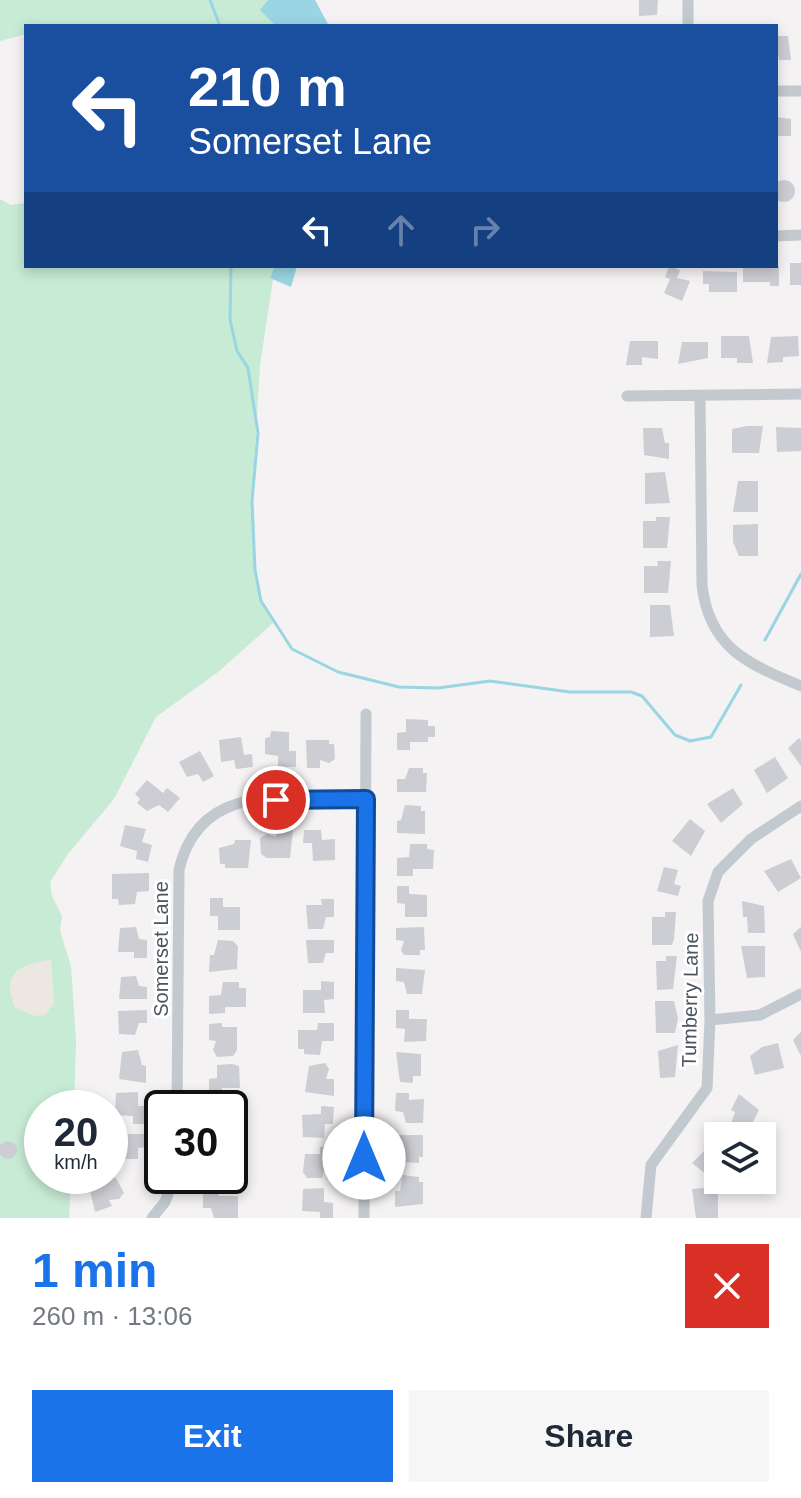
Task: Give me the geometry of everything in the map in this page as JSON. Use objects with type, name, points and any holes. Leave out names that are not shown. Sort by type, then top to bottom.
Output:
[{"type":"street","points":[[688,0],[688,24]]},
{"type":"street","points":[[778,91],[801,91]]},
{"type":"street","points":[[778,236],[801,235]]},
{"type":"street","points":[[627,396],[801,394]]},
{"type":"street","points":[[700,396],[702,585],[707,615],[717,636],[747,661],[801,686]]},
{"type":"street","points":[[364,1218],[366,714]]},
{"type":"street","name":"Somerset Lane","points":[[177,1090],[179,870],[191,835],[209,816],[239,801],[366,799]]},
{"type":"street","name":"Tumberry Lane","points":[[646,1218],[651,1165],[707,1088],[710,1020],[708,901],[718,872],[751,839],[801,806]]},
{"type":"street","points":[[710,1020],[760,1015],[801,994]]},
{"type":"street","points":[[152,1218],[168,1194]]},
{"type":"green space","points":[[0,0],[268,0],[261,10],[274,24],[24,24],[24,35],[0,41]]},
{"type":"green space","points":[[0,199],[11,205],[24,203],[24,268],[275,268],[260,365],[252,501],[255,570],[261,601],[273,623],[218,672],[156,717],[114,799],[68,854],[50,882],[52,896],[62,916],[60,931],[71,966],[76,1041],[75,1090],[24,1090],[24,1194],[70,1194],[69,1218],[0,1218]]},
{"type":"sand","points":[[51,960],[54,1003],[45,1015],[35,1016],[15,1008],[10,985],[16,972],[22,967]]},
{"type":"water","points":[[268,0],[315,0],[328,24],[274,24],[260,10]]},
{"type":"water","points":[[274,268],[296,268],[291,287],[270,278]]},
{"type":"building","points":[[639,0],[658,0],[657,15],[639,16]]},
{"type":"building","points":[[778,36],[788,36],[791,60],[779,60]]},
{"type":"building","points":[[778,117],[791,119],[791,136],[778,136]]},
{"type":"building","points":[[788,181],[794,187],[792,199],[784,202],[778,200],[778,182]]},
{"type":"building","points":[[790,263],[801,263],[801,285],[790,285]]},
{"type":"building","points":[[779,266],[779,286],[770,286],[770,282],[743,282],[743,268]]},
{"type":"building","points":[[668,268],[674,268],[680,270],[677,278],[690,281],[682,301],[664,293],[670,279],[665,277]]},
{"type":"building","points":[[703,271],[737,272],[737,292],[709,292],[709,284],[703,284]]},
{"type":"building","points":[[721,336],[749,336],[753,363],[737,363],[737,358],[721,358]]},
{"type":"building","points":[[798,336],[799,356],[783,357],[783,362],[767,363],[771,337]]},
{"type":"building","points":[[630,341],[658,341],[658,359],[642,357],[642,365],[626,365]]},
{"type":"building","points":[[682,342],[708,342],[708,358],[678,364]]},
{"type":"building","points":[[763,426],[759,453],[732,453],[732,429]]},
{"type":"building","points":[[776,427],[801,428],[801,451],[777,452]]},
{"type":"building","points":[[643,428],[662,428],[665,443],[669,443],[669,459],[644,455]]},
{"type":"building","points":[[665,472],[670,503],[645,504],[645,473]]},
{"type":"building","points":[[738,481],[758,481],[758,512],[733,512]]},
{"type":"building","points":[[656,517],[670,517],[667,548],[643,548],[643,521],[656,521]]},
{"type":"building","points":[[758,524],[758,556],[739,556],[733,542],[733,525]]},
{"type":"building","points":[[657,561],[671,561],[668,593],[644,593],[644,566],[658,566]]},
{"type":"building","points":[[650,605],[670,605],[674,636],[650,637]]},
{"type":"building","points":[[406,719],[428,720],[428,726],[435,726],[435,737],[428,737],[428,742],[410,742],[410,750],[397,750],[397,733],[406,732]]},
{"type":"building","points":[[271,731],[289,732],[289,751],[296,751],[296,767],[278,767],[278,756],[265,754],[265,738],[270,737]]},
{"type":"building","points":[[241,737],[244,755],[252,754],[253,767],[236,769],[234,760],[221,762],[219,740]]},
{"type":"building","points":[[799,738],[801,741],[801,766],[788,748]]},
{"type":"building","points":[[306,740],[329,740],[329,744],[334,744],[335,759],[329,763],[320,760],[320,768],[307,768]]},
{"type":"building","points":[[200,751],[214,776],[203,782],[198,774],[187,777],[179,762]]},
{"type":"building","points":[[775,757],[788,778],[767,793],[754,770]]},
{"type":"building","points":[[409,768],[423,768],[423,773],[427,773],[426,792],[397,792],[397,779],[405,779]]},
{"type":"building","points":[[147,780],[163,793],[167,788],[180,798],[168,812],[159,805],[147,811],[137,803],[140,799],[135,794]]},
{"type":"building","points":[[733,788],[743,804],[721,823],[707,804]]},
{"type":"building","points":[[405,805],[421,806],[421,811],[425,811],[425,834],[397,833],[397,821],[401,820]]},
{"type":"building","points":[[690,819],[705,831],[691,856],[672,841]]},
{"type":"building","points":[[125,825],[146,829],[142,842],[152,845],[148,862],[136,859],[137,851],[120,846]]},
{"type":"building","points":[[276,830],[293,830],[290,858],[267,858],[261,854],[260,838],[267,834],[276,837]]},
{"type":"building","points":[[304,830],[321,830],[322,840],[335,839],[335,860],[313,861],[312,843],[303,843]]},
{"type":"building","points":[[235,840],[251,840],[248,868],[225,868],[225,864],[220,864],[219,848],[234,844]]},
{"type":"building","points":[[410,844],[427,844],[427,849],[434,850],[433,869],[413,869],[413,876],[397,876],[397,858],[409,857]]},
{"type":"building","points":[[791,859],[801,878],[778,892],[764,871]]},
{"type":"building","points":[[664,867],[678,870],[674,884],[681,886],[678,896],[657,891]]},
{"type":"building","points":[[149,873],[149,891],[137,892],[135,904],[119,905],[118,899],[112,899],[112,874]]},
{"type":"building","points":[[397,886],[409,886],[409,894],[427,895],[427,917],[405,917],[405,904],[397,903]]},
{"type":"building","points":[[210,898],[223,898],[223,907],[240,907],[240,930],[218,930],[218,916],[210,916]]},
{"type":"building","points":[[321,899],[334,899],[334,917],[326,917],[323,929],[308,929],[306,905],[322,905]]},
{"type":"building","points":[[742,901],[764,906],[765,933],[748,933]]},
{"type":"building","points":[[665,912],[676,912],[672,945],[652,945],[652,917],[665,917]]},
{"type":"building","points":[[136,927],[139,939],[147,940],[147,958],[134,958],[134,952],[118,952],[120,928]]},
{"type":"building","points":[[424,927],[425,950],[420,950],[420,955],[404,955],[401,950],[404,941],[396,940],[396,928]]},
{"type":"building","points":[[801,927],[801,952],[793,934]]},
{"type":"building","points":[[218,940],[233,941],[238,946],[237,969],[209,972],[210,955],[214,955]]},
{"type":"building","points":[[306,940],[334,940],[334,953],[326,953],[323,963],[308,963]]},
{"type":"building","points":[[741,946],[765,946],[765,977],[747,978]]},
{"type":"building","points":[[666,956],[677,956],[673,989],[657,990],[656,961],[666,961]]},
{"type":"building","points":[[396,968],[425,970],[422,994],[407,994],[404,982],[396,981]]},
{"type":"building","points":[[136,976],[139,986],[147,987],[147,999],[119,999],[121,977]]},
{"type":"building","points":[[321,981],[334,982],[334,999],[324,1000],[325,1013],[303,1013],[303,990],[321,990]]},
{"type":"building","points":[[223,982],[239,982],[239,988],[246,988],[246,1007],[225,1007],[225,1013],[209,1014],[209,996],[221,995]]},
{"type":"building","points":[[655,1001],[674,1001],[678,1018],[675,1033],[656,1033]]},
{"type":"building","points":[[147,1010],[147,1023],[139,1023],[135,1035],[119,1034],[118,1011]]},
{"type":"building","points":[[396,1010],[409,1010],[409,1019],[427,1019],[426,1041],[404,1042],[405,1029],[396,1028]]},
{"type":"building","points":[[222,1023],[222,1027],[237,1027],[237,1050],[233,1056],[217,1057],[213,1050],[216,1041],[209,1040],[209,1024]]},
{"type":"building","points":[[318,1023],[334,1023],[334,1041],[322,1041],[320,1055],[304,1054],[304,1049],[298,1049],[298,1030],[317,1030]]},
{"type":"building","points":[[801,1032],[801,1056],[793,1040]]},
{"type":"building","points":[[778,1043],[784,1068],[755,1075],[750,1056],[762,1047]]},
{"type":"building","points":[[678,1045],[675,1077],[660,1078],[658,1051]]},
{"type":"building","points":[[138,1050],[142,1065],[146,1066],[146,1083],[119,1079],[122,1052]]},
{"type":"building","points":[[396,1052],[421,1054],[421,1076],[413,1076],[413,1083],[400,1082]]},
{"type":"building","points":[[325,1063],[329,1069],[326,1079],[334,1079],[334,1096],[305,1092],[309,1066]]},
{"type":"building","points":[[217,1065],[239,1066],[240,1088],[209,1090],[209,1079],[217,1078]]},
{"type":"building","points":[[128,1092],[138,1092],[138,1106],[144,1106],[144,1124],[133,1124],[133,1116],[128,1116]]},
{"type":"building","points":[[396,1093],[409,1093],[409,1100],[424,1099],[423,1123],[406,1123],[403,1112],[395,1111]]},
{"type":"building","points":[[739,1094],[759,1110],[753,1122],[731,1122],[735,1112],[731,1110]]},
{"type":"building","points":[[321,1106],[334,1107],[333,1124],[325,1124],[324,1138],[303,1137],[302,1115],[321,1114]]},
{"type":"building","points":[[144,1134],[144,1147],[138,1148],[138,1159],[128,1159],[128,1135]]},
{"type":"building","points":[[395,1135],[423,1135],[423,1157],[419,1157],[419,1163],[403,1162],[400,1148],[395,1148]]},
{"type":"building","points":[[4,1141],[12,1141],[17,1150],[15,1157],[4,1159],[-1,1154],[-1,1146]]},
{"type":"building","points":[[320,1147],[333,1147],[333,1166],[325,1166],[322,1178],[307,1178],[303,1172],[305,1154],[320,1154]]},
{"type":"building","points":[[704,1151],[704,1173],[692,1163]]},
{"type":"building","points":[[403,1175],[419,1177],[419,1182],[423,1182],[423,1204],[395,1207],[395,1191],[400,1191]]},
{"type":"building","points":[[324,1188],[324,1202],[333,1203],[333,1218],[320,1218],[320,1212],[302,1211],[303,1189]]},
{"type":"building","points":[[704,1188],[704,1194],[718,1194],[718,1218],[696,1218],[692,1189]]},
{"type":"building","points":[[91,1194],[123,1194],[119,1199],[109,1200],[112,1206],[95,1212]]},
{"type":"building","points":[[203,1194],[238,1196],[238,1218],[214,1218],[211,1208],[203,1208]]},
{"type":"waterway","points":[[210,0],[219,24]]},
{"type":"waterway","points":[[231,268],[230,319],[237,351],[248,368],[258,433],[252,501],[255,570],[261,601],[292,649],[338,672],[399,687],[438,688],[490,681],[570,692],[631,692],[642,696],[675,735],[690,741],[711,737],[741,685]]},
{"type":"waterway","points":[[765,640],[801,574]]},
{"type":"route","points":[[276,800],[366,799],[364,1158]]}]
